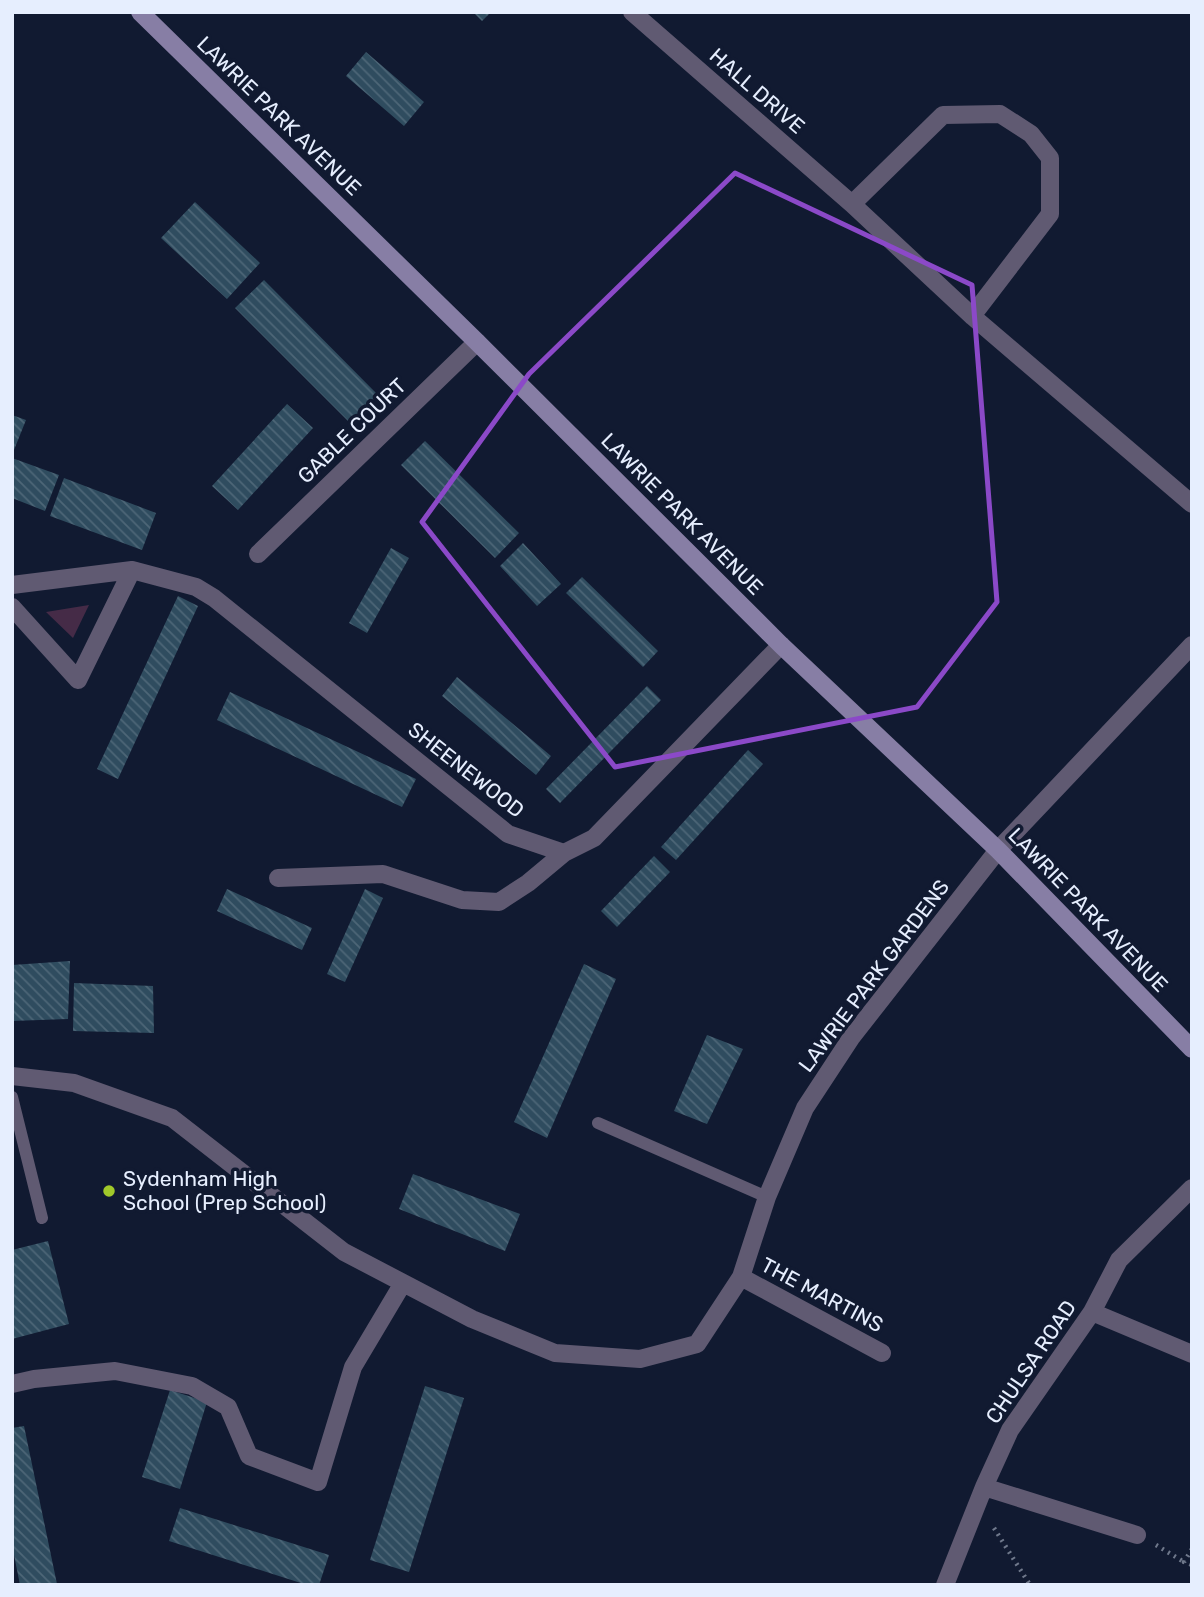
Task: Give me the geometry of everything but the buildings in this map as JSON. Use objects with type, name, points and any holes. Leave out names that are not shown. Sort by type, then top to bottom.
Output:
[{"type":"street","name":"LAWRIE PARK AVENUE","points":[[140,12],[781,645],[998,850],[1192,1049]]},
{"type":"street","name":"HALL DRIVE","points":[[632,12],[852,204],[972,316],[1192,504]]},
{"type":"street","points":[[852,204],[943,115],[1000,114],[1031,134],[1050,158],[1050,214],[972,316]]},
{"type":"street","name":"GABLE COURT","points":[[258,554],[477,342]]},
{"type":"street","points":[[12,607],[78,680],[132,570]]},
{"type":"street","name":"SHEENEWOOD","points":[[12,585],[132,570],[196,587],[214,598],[508,834],[564,853]]},
{"type":"street","points":[[278,878],[383,874],[462,900],[499,902],[528,883],[564,853],[594,838],[781,645]]},
{"type":"street","name":"LAWRIE PARK GARDENS","points":[[12,1076],[74,1083],[172,1118],[344,1252],[472,1319],[555,1353],[640,1359],[697,1344],[741,1278],[767,1197],[805,1108],[851,1038],[998,850],[1192,645]]},
{"type":"street","name":"CHULSA ROAD","points":[[945,1585],[1010,1430],[1092,1312],[1119,1260],[1192,1188]]},
{"type":"street","name":"THE MARTINS","points":[[741,1278],[882,1353]]},
{"type":"street","points":[[12,1384],[34,1379],[115,1371],[192,1386],[228,1407],[249,1456],[317,1482],[354,1367],[402,1283]]},
{"type":"street","points":[[1092,1312],[1192,1354]]},
{"type":"street","points":[[981,1496],[1137,1535]]},
{"type":"lane","points":[[12,1097],[42,1218]]},
{"type":"lane","points":[[598,1123],[767,1197]]},
{"type":"path","points":[[981,1496],[1030,1585]]},
{"type":"path","points":[[1137,1535],[1192,1565]]},
{"type":"path","points":[[1184,1562],[1192,1549]]},
{"type":"highlighted area","points":[[735,173],[972,285],[997,602],[917,707],[615,767],[422,522],[529,374]]},
{"type":"shaded area","points":[[89,605],[73,638],[46,612]]},
{"type":"place","name":"Sydenham High School (Prep School)","points":[[109,1191]]}]
